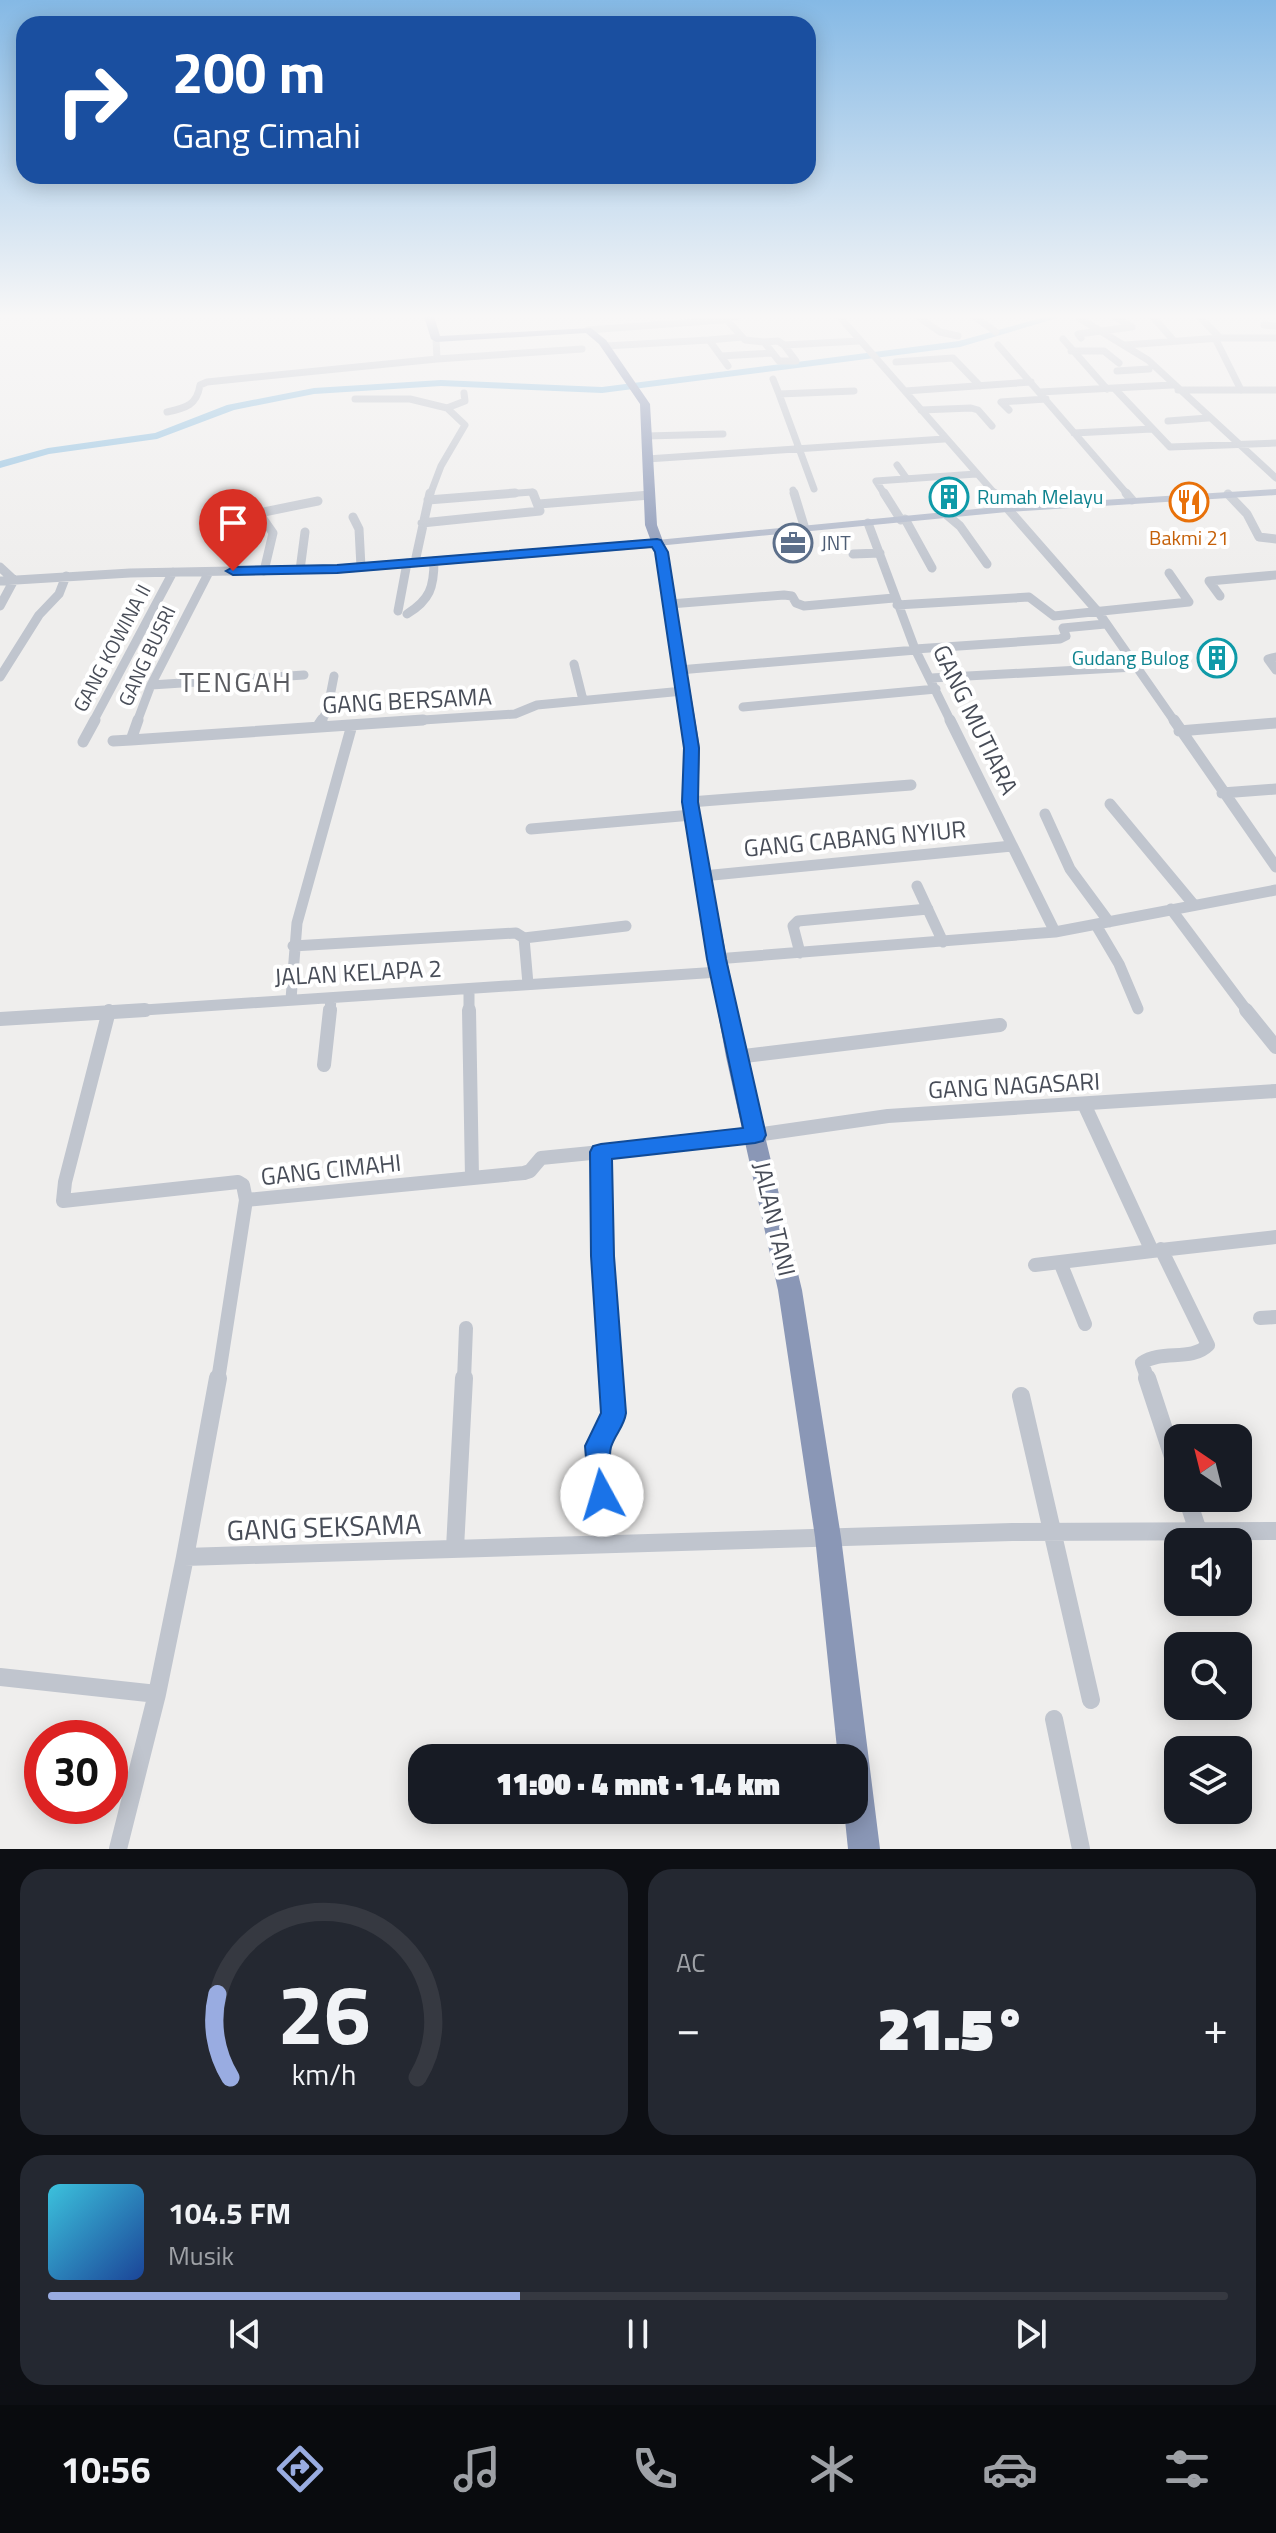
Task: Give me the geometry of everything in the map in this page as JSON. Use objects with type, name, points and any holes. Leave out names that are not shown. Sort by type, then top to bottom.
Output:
[{"type":"highway","points":[[644,402],[647,459]]},
{"type":"highway","name":"JALAN TANI","points":[[647,459],[651,525],[661,552],[692,748],[691,808],[736,1057],[790,1290],[828,1537],[852,1744]]},
{"type":"highway","name":"JALAN TANI","points":[[861,1824],[864,1849]]},
{"type":"main road","points":[[657,543],[1007,509],[1276,492]]},
{"type":"street","points":[[167,412],[197,402]]},
{"type":"street","points":[[424,402],[447,408],[462,402]]},
{"type":"street","points":[[782,402],[814,489]]},
{"type":"street","points":[[915,402],[1099,613],[1276,867]]},
{"type":"street","points":[[1001,402],[1009,410]]},
{"type":"street","points":[[1049,402],[1132,500]]},
{"type":"street","points":[[1125,402],[1173,448],[1276,443]]},
{"type":"street","points":[[1191,402],[1276,478]]},
{"type":"street","points":[[434,561],[433,588],[428,601],[402,613],[411,563],[428,500],[441,466],[465,425],[447,408]]},
{"type":"street","points":[[921,410],[971,408],[978,410],[992,426]]},
{"type":"street","points":[[1168,421],[1208,418]]},
{"type":"street","points":[[1074,433],[1152,429]]},
{"type":"street","points":[[646,436],[725,438],[733,454]]},
{"type":"street","points":[[647,459],[944,439]]},
{"type":"street","points":[[897,465],[907,479]]},
{"type":"street","points":[[932,568],[876,481],[976,474]]},
{"type":"street","points":[[793,490],[805,529]]},
{"type":"street","points":[[422,523],[540,511],[534,493],[529,492],[428,500]]},
{"type":"street","points":[[1228,494],[1247,514],[1259,537],[1276,539]]},
{"type":"street","points":[[539,504],[650,495]]},
{"type":"street","points":[[264,571],[273,533],[259,513],[318,501]]},
{"type":"street","points":[[947,515],[960,526],[987,564]]},
{"type":"street","points":[[353,517],[359,529],[361,567]]},
{"type":"street","name":"GANG MUTIARA","points":[[868,523],[916,650],[1055,932]]},
{"type":"street","points":[[300,570],[305,532]]},
{"type":"street","points":[[0,581],[66,576],[361,567],[657,543]]},
{"type":"street","points":[[452,548],[453,559]]},
{"type":"street","points":[[853,554],[880,553]]},
{"type":"street","points":[[0,567],[14,580]]},
{"type":"street","name":"GANG KOWINA II","points":[[83,742],[173,572]]},
{"type":"street","name":"GANG BUSRI","points":[[113,741],[131,740],[151,685],[209,572]]},
{"type":"street","points":[[670,604],[784,595],[792,596],[798,605],[804,606],[1029,597],[1054,616],[1189,602],[1169,573]]},
{"type":"street","points":[[1220,596],[1209,581],[1276,575]]},
{"type":"street","points":[[0,677],[39,615],[59,594],[66,576]]},
{"type":"street","points":[[0,606],[14,580]]},
{"type":"street","name":"GANG BERSAMA","points":[[131,740],[515,714],[537,705],[583,700],[681,681],[916,650],[1060,639],[1066,636],[1063,628],[1105,624]]},
{"type":"street","points":[[1276,657],[1268,659],[1276,670]]},
{"type":"street","points":[[574,664],[583,700]]},
{"type":"street","points":[[931,678],[1135,667]]},
{"type":"street","points":[[151,685],[304,675]]},
{"type":"street","points":[[318,726],[327,712],[334,676]]},
{"type":"street","points":[[743,707],[936,689]]},
{"type":"street","points":[[1179,731],[1276,723]]},
{"type":"street","points":[[291,999],[293,946],[352,725]]},
{"type":"street","points":[[531,829],[691,808],[911,785]]},
{"type":"street","points":[[1222,793],[1276,789]]},
{"type":"street","points":[[1110,804],[1194,905]]},
{"type":"street","points":[[1045,814],[1070,869],[1103,923],[1119,970],[1138,1009]]},
{"type":"street","name":"GANG CABANG NYIUR","points":[[703,876],[1012,846]]},
{"type":"street","points":[[917,886],[943,942]]},
{"type":"street","name":"JALAN KELAPA 2","points":[[0,1019],[469,989],[718,965],[800,953],[1055,932],[1276,890]]},
{"type":"street","points":[[800,953],[793,926],[798,921],[928,909]]},
{"type":"street","points":[[1171,909],[1196,947],[1276,1047]]},
{"type":"street","points":[[293,946],[512,933],[524,938],[626,926]]},
{"type":"street","points":[[524,938],[528,984]]},
{"type":"street","points":[[469,989],[472,1177]]},
{"type":"street","points":[[324,1065],[331,998]]},
{"type":"street","name":"GANG CIMAHI","points":[[109,1011],[65,1182],[63,1201],[238,1182],[243,1185],[246,1200],[370,1190],[524,1173],[530,1171],[541,1158],[755,1135]]},
{"type":"street","points":[[736,1057],[1000,1025]]},
{"type":"street","name":"GANG NAGASARI","points":[[755,1135],[888,1116],[1276,1091]]},
{"type":"street","points":[[1084,1104],[1208,1345],[1200,1353],[1149,1358],[1142,1363],[1164,1430]]},
{"type":"street","points":[[601,1152],[602,1256],[614,1413],[612,1423],[598,1446],[607,1544]]},
{"type":"street","name":"GANG SEKSAMA","points":[[246,1200],[222,1358],[185,1557],[828,1537],[1164,1531]]},
{"type":"street","points":[[1035,1265],[1276,1237]]},
{"type":"street","points":[[1060,1262],[1085,1324]]},
{"type":"street","points":[[455,1548],[462,1459],[466,1328]]},
{"type":"street","points":[[1021,1396],[1055,1531],[1091,1700]]},
{"type":"street","name":"GANG SEKSAMA","points":[[1252,1531],[1276,1531]]},
{"type":"street","points":[[118,1849],[157,1694],[185,1557]]},
{"type":"street","points":[[1,1678],[157,1694]]},
{"type":"street","points":[[1054,1719],[1081,1849]]},
{"type":"waterway","points":[[0,465],[48,451],[157,436],[231,407],[255,402]]},
{"type":"place","name":"Rumah Melayu","points":[[949,497]]},
{"type":"place","name":"Bakmi 21","points":[[1189,502]]},
{"type":"place","name":"JNT","points":[[793,543]]},
{"type":"place","name":"Gudang Bulog","points":[[1217,658]]},
{"type":"district","name":"TENGAH","points":[[236,682]]},
{"type":"route","points":[[233,571],[337,569],[657,543],[661,552],[692,748],[690,802],[716,959],[755,1135],[601,1152],[602,1256],[614,1413],[612,1423],[598,1446],[602,1495]]}]
